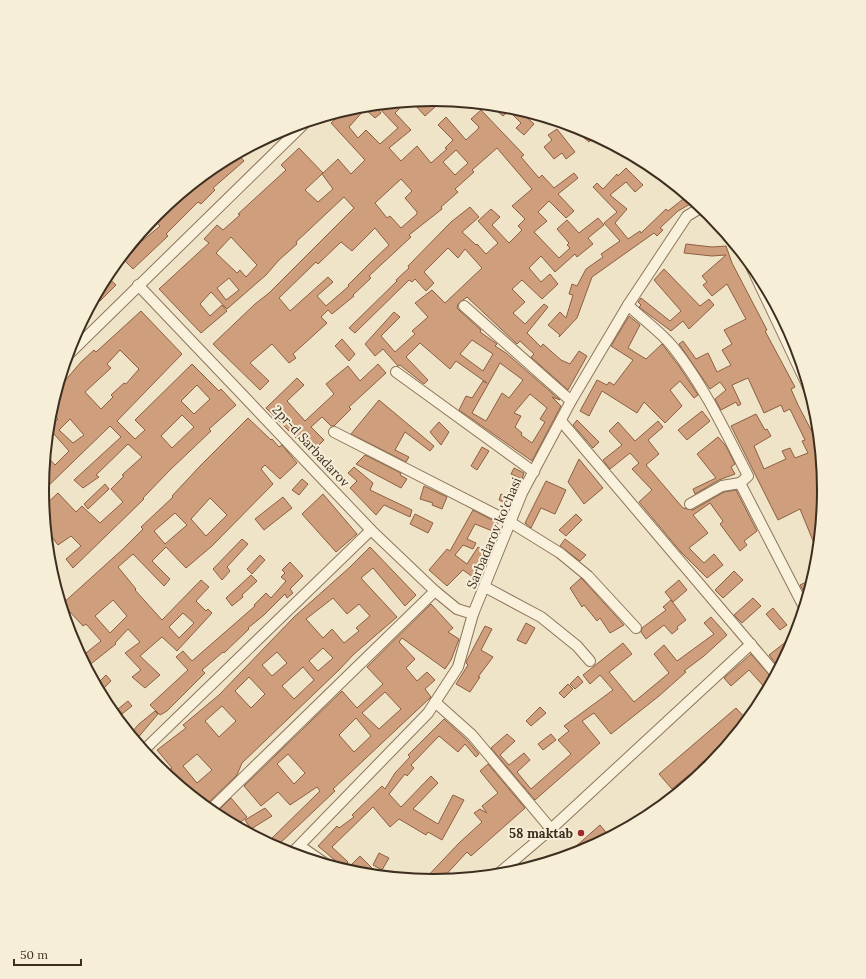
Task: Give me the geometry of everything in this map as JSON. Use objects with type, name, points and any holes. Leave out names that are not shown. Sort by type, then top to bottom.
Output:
[{"type":"street","points":[[77,346],[138,284],[297,131]]},
{"type":"street","name":"Sarbadarov ko'chasi","points":[[297,848],[428,714],[458,667],[474,614],[522,493],[571,401],[628,305],[687,216],[696,210]]},
{"type":"street","name":"2pr-d Sarbadarov","points":[[138,284],[371,530],[435,591],[457,609],[474,614]]},
{"type":"street","points":[[766,299],[791,352]]},
{"type":"street","points":[[628,305],[672,345],[695,378],[716,413],[748,476],[740,483],[722,486],[690,504]]},
{"type":"street","points":[[464,306],[571,401]]},
{"type":"street","points":[[396,372],[534,472]]},
{"type":"street","points":[[561,421],[772,669]]},
{"type":"street","points":[[334,432],[510,522],[560,553],[588,576],[636,628]]},
{"type":"street","points":[[740,483],[801,601]]},
{"type":"street","points":[[147,747],[371,530]]},
{"type":"street","points":[[485,587],[541,616],[577,646],[590,661]]},
{"type":"street","points":[[215,805],[435,591]]},
{"type":"street","points":[[507,866],[551,829],[751,644]]},
{"type":"street","points":[[436,702],[472,735],[551,829]]},
{"type":"street","points":[[300,846],[310,853]]},
{"type":"building","points":[[416,106],[436,106],[425,116]]},
{"type":"building","points":[[401,107],[395,113],[411,130],[389,148],[401,161],[417,146],[431,163],[447,149],[445,148],[453,140],[438,125],[446,117],[466,140],[479,127],[471,119],[481,110],[524,155],[521,157],[539,178],[542,175],[554,188],[574,173],[578,178],[558,194],[574,211],[566,218],[549,201],[538,212],[547,221],[534,232],[559,258],[570,248],[567,245],[569,243],[557,229],[567,220],[579,233],[598,218],[604,225],[588,238],[593,244],[577,257],[575,254],[555,272],[541,256],[529,268],[541,282],[550,274],[558,284],[542,299],[522,280],[512,289],[525,302],[513,313],[525,324],[544,304],[548,307],[527,333],[541,347],[543,344],[561,360],[570,364],[579,351],[587,356],[568,390],[531,357],[534,354],[520,341],[517,344],[467,297],[458,304],[457,308],[481,330],[480,332],[497,344],[495,346],[506,353],[560,400],[552,397],[561,406],[532,461],[459,410],[466,396],[472,398],[483,381],[487,383],[456,361],[450,369],[420,343],[406,357],[428,380],[424,384],[400,365],[398,366],[383,349],[375,356],[365,344],[394,312],[400,317],[381,336],[395,352],[415,334],[412,331],[428,317],[415,303],[432,290],[445,303],[482,268],[465,249],[458,258],[448,248],[424,272],[434,283],[426,291],[415,279],[412,282],[409,280],[355,333],[349,328],[397,281],[396,280],[409,268],[408,266],[451,222],[470,207],[479,217],[462,232],[476,245],[477,244],[486,254],[498,243],[478,221],[491,209],[500,217],[492,225],[509,243],[522,230],[518,226],[525,219],[512,206],[532,189],[497,148],[472,170],[474,172],[455,189],[458,192],[441,207],[442,209],[409,235],[411,237],[369,276],[371,278],[353,295],[354,296],[332,314],[328,310],[321,317],[327,323],[293,354],[296,358],[289,363],[272,344],[250,363],[269,381],[260,390],[213,344],[255,304],[269,293],[354,208],[344,197],[296,242],[297,244],[279,260],[266,275],[227,309],[211,292],[200,304],[210,316],[222,305],[227,311],[201,333],[159,289],[209,243],[204,239],[217,225],[223,230],[240,215],[238,214],[286,170],[281,165],[299,148],[323,173],[305,190],[318,202],[333,189],[322,174],[338,159],[351,174],[365,160],[331,123],[336,118],[362,112],[349,127],[358,138],[366,130],[380,144],[398,128],[381,110]],"holes":[[[456,150],[468,163],[455,175],[443,162]],[[401,179],[412,191],[405,198],[417,214],[401,228],[390,216],[387,218],[375,203]],[[375,228],[389,245],[348,285],[349,286],[326,306],[317,296],[333,282],[328,277],[290,311],[279,298],[316,262],[318,264],[341,242],[352,251]],[[231,237],[257,265],[246,277],[240,270],[237,273],[216,253]],[[229,278],[239,290],[226,300],[217,288]],[[472,340],[493,354],[483,371],[460,354]],[[500,363],[523,380],[509,398],[502,393],[486,421],[472,413]],[[530,394],[547,408],[540,419],[545,422],[532,443],[521,435],[522,433],[515,427],[521,416],[514,413]]]},
{"type":"building","points":[[378,110],[381,113],[375,118],[368,111]]},
{"type":"building","points":[[498,111],[507,113],[503,116]]},
{"type":"building","points":[[512,114],[527,118],[534,124],[524,135],[516,128],[521,123]]},
{"type":"building","points":[[557,129],[575,152],[566,159],[562,153],[554,159],[544,147],[552,140],[548,135]]},
{"type":"building","points":[[582,136],[591,140],[589,142]]},
{"type":"building","points":[[241,157],[244,161],[213,188],[215,190],[201,204],[198,202],[166,234],[168,236],[133,269],[125,261],[141,240],[142,241],[160,226],[157,223],[161,218],[199,185]]},
{"type":"building","points":[[626,168],[643,185],[635,192],[626,182],[610,195],[627,209],[615,223],[628,239],[640,231],[641,233],[666,209],[668,211],[683,199],[690,204],[678,211],[660,228],[663,230],[657,236],[654,233],[592,277],[577,318],[559,337],[560,335],[548,325],[560,312],[566,318],[573,295],[569,294],[572,284],[577,286],[586,269],[603,257],[601,254],[620,241],[604,223],[617,212],[593,187],[597,183],[603,189],[617,174],[618,176]]},
{"type":"building","points":[[686,244],[712,247],[726,246],[732,263],[767,330],[765,331],[795,387],[791,389],[813,434],[814,439],[817,490],[814,542],[800,509],[778,520],[731,426],[756,414],[765,430],[767,429],[771,436],[754,446],[764,469],[786,459],[782,451],[790,448],[795,458],[808,453],[802,441],[805,440],[790,409],[784,412],[781,405],[764,413],[748,378],[732,385],[741,404],[738,406],[736,402],[721,410],[715,399],[726,390],[720,382],[710,389],[679,344],[683,341],[696,359],[708,353],[717,372],[731,365],[722,350],[732,344],[724,330],[746,319],[727,284],[712,296],[703,285],[707,282],[702,276],[726,255],[712,256],[684,253]]},
{"type":"building","points":[[664,269],[700,306],[709,299],[714,305],[689,329],[683,321],[671,331],[639,307],[641,305],[638,302],[641,298],[670,321],[681,311],[654,280]]},
{"type":"building","points":[[111,280],[116,285],[100,301],[99,300],[100,297]]},
{"type":"building","points":[[141,311],[182,354],[117,421],[135,439],[145,430],[135,420],[192,364],[219,391],[221,389],[236,405],[209,429],[211,431],[170,470],[143,498],[144,499],[73,568],[66,559],[81,546],[71,536],[58,545],[52,537],[49,501],[58,493],[76,512],[82,506],[100,523],[123,502],[111,489],[124,476],[122,475],[142,457],[128,444],[96,475],[99,477],[83,488],[74,480],[121,437],[110,426],[49,485],[50,460],[55,465],[69,451],[54,434],[53,435],[55,422],[58,419],[56,415],[65,381],[81,362],[94,350],[96,352]],"holes":[[[120,350],[139,369],[126,384],[124,383],[111,395],[113,397],[101,409],[85,392],[111,368],[107,364]],[[197,385],[210,399],[194,414],[181,401]],[[182,415],[194,427],[172,448],[161,436]],[[70,419],[84,435],[73,443],[59,430]]]},
{"type":"building","points":[[629,316],[640,325],[628,348],[646,359],[662,344],[679,366],[698,395],[694,398],[680,381],[670,390],[682,406],[665,423],[644,402],[637,413],[602,391],[589,416],[580,411],[597,380],[607,385],[609,382],[614,385],[633,360],[611,346]]},
{"type":"building","points":[[342,339],[355,354],[349,361],[335,346]]},
{"type":"building","points":[[378,364],[386,373],[349,407],[351,409],[334,426],[331,426],[322,417],[311,427],[324,440],[311,453],[266,408],[297,378],[304,385],[287,401],[305,421],[334,394],[326,384],[348,366],[360,381]]},
{"type":"building","points":[[379,400],[434,446],[430,451],[405,432],[395,450],[409,457],[406,462],[351,434]]},
{"type":"building","points":[[702,411],[710,421],[687,440],[678,430]]},
{"type":"building","points":[[248,418],[279,447],[282,445],[297,463],[280,479],[265,465],[261,469],[273,484],[212,546],[186,568],[166,547],[152,561],[170,579],[164,586],[133,554],[118,567],[136,589],[135,590],[162,620],[201,580],[209,587],[196,601],[206,611],[208,609],[212,613],[177,651],[162,637],[140,656],[160,675],[145,688],[132,677],[141,670],[125,653],[140,642],[128,629],[115,643],[116,644],[91,664],[86,653],[101,641],[86,624],[83,626],[70,612],[69,613],[65,601],[123,549],[143,529],[141,527],[173,497],[172,496]],"holes":[[[210,498],[227,515],[206,536],[191,519]],[[175,513],[187,525],[165,544],[154,531]],[[113,600],[127,616],[110,633],[95,616]],[[183,613],[194,623],[179,638],[169,627]]]},
{"type":"building","points":[[577,420],[599,442],[593,448],[573,425]]},
{"type":"building","points":[[658,421],[663,427],[648,440],[659,454],[646,465],[683,508],[693,510],[724,492],[736,490],[757,531],[744,541],[747,545],[740,551],[720,524],[723,521],[710,503],[693,515],[708,533],[689,548],[704,563],[714,554],[723,565],[707,578],[681,552],[639,502],[652,490],[632,469],[639,463],[630,453],[610,469],[603,460],[622,445],[609,431],[618,422],[635,441]]},
{"type":"building","points":[[439,422],[449,432],[441,445],[430,432]]},
{"type":"building","points":[[718,437],[726,446],[735,464],[731,467],[735,474],[719,480],[695,494],[693,489],[716,478],[697,454]]},
{"type":"building","points":[[482,447],[489,451],[477,470],[471,466]]},
{"type":"building","points":[[365,455],[401,473],[400,475],[407,479],[401,488],[356,464]]},
{"type":"building","points":[[579,459],[603,488],[584,504],[568,482]]},
{"type":"building","points":[[354,467],[373,483],[370,490],[412,510],[410,517],[384,505],[376,515],[350,488],[357,481],[348,473]]},
{"type":"building","points":[[514,468],[524,473],[522,479],[511,474]]},
{"type":"building","points":[[302,479],[308,484],[299,495],[292,490]]},
{"type":"building","points":[[546,481],[566,490],[555,514],[541,508],[531,528],[525,523]]},
{"type":"building","points":[[105,484],[109,489],[88,509],[84,504]]},
{"type":"building","points":[[424,486],[447,497],[442,509],[432,505],[433,503],[420,499]]},
{"type":"building","points":[[323,494],[357,534],[336,552],[302,514]]},
{"type":"building","points":[[501,494],[513,498],[510,505],[499,500]]},
{"type":"building","points":[[283,497],[292,508],[264,530],[255,519]]},
{"type":"building","points":[[473,510],[498,523],[495,532],[475,524],[467,539],[476,543],[473,549],[463,545],[455,555],[467,564],[478,547],[487,553],[473,577],[463,570],[447,586],[429,570],[447,549],[450,551]]},
{"type":"building","points":[[415,514],[433,523],[428,533],[410,524]]},
{"type":"building","points":[[576,514],[582,520],[566,536],[559,530]]},
{"type":"building","points":[[242,539],[248,544],[227,567],[230,571],[222,580],[213,569]]},
{"type":"building","points":[[565,539],[586,555],[580,561],[560,546]]},
{"type":"building","points":[[370,547],[416,595],[405,606],[373,568],[361,578],[397,617],[354,654],[242,763],[237,775],[210,802],[170,769],[172,768],[157,750],[186,728],[183,725],[219,695],[294,617]],"holes":[[[333,598],[347,614],[359,604],[370,616],[356,628],[359,631],[344,643],[332,629],[323,638],[306,619]],[[323,648],[333,658],[318,671],[309,661]],[[277,652],[287,663],[272,676],[262,665]],[[303,667],[314,680],[294,699],[282,686]],[[249,677],[265,694],[251,708],[235,691]],[[222,706],[236,721],[219,737],[205,721]],[[197,754],[212,770],[197,783],[183,766]]]},
{"type":"building","points":[[260,555],[265,560],[252,574],[247,569]]},
{"type":"building","points":[[290,562],[303,576],[290,589],[293,593],[287,598],[285,594],[264,615],[248,628],[249,629],[224,653],[223,652],[202,670],[205,673],[167,711],[160,715],[150,705],[188,670],[176,657],[183,651],[192,661],[255,606],[254,605],[266,593],[271,598],[286,581],[281,577],[285,573],[282,570]]},
{"type":"building","points":[[734,571],[743,580],[723,598],[715,590]]},
{"type":"building","points":[[251,575],[257,581],[242,595],[243,597],[232,606],[226,598]]},
{"type":"building","points":[[581,578],[624,625],[610,633],[600,618],[597,621],[584,605],[582,607],[570,588]]},
{"type":"building","points":[[679,580],[687,590],[673,602],[665,592]]},
{"type":"building","points":[[806,582],[803,591],[800,585]]},
{"type":"building","points":[[753,598],[761,606],[742,623],[734,615]]},
{"type":"building","points":[[671,600],[686,620],[677,627],[678,629],[672,634],[664,625],[646,639],[641,632],[642,628],[666,610],[663,607]]},
{"type":"building","points":[[431,604],[453,628],[448,632],[459,639],[451,660],[445,669],[402,638],[399,642],[415,659],[406,668],[417,681],[427,672],[435,680],[425,689],[431,697],[333,789],[335,791],[281,842],[272,838],[320,791],[317,787],[290,805],[278,792],[261,806],[244,786],[342,691],[357,708],[383,684],[367,667]],"holes":[[[385,692],[401,709],[379,729],[362,713]],[[356,718],[371,736],[354,752],[339,735]],[[288,754],[305,773],[294,784],[277,764]]]},
{"type":"building","points":[[773,608],[787,625],[780,630],[766,614]]},
{"type":"building","points":[[711,617],[727,635],[704,656],[684,671],[686,672],[659,696],[611,734],[594,713],[582,721],[600,743],[535,800],[491,748],[507,734],[515,741],[500,755],[509,765],[524,753],[530,760],[517,772],[531,789],[571,754],[558,740],[569,731],[564,726],[613,690],[600,675],[590,684],[583,675],[623,643],[632,654],[609,672],[634,702],[669,673],[654,654],[664,645],[677,661],[714,634],[704,623]]},
{"type":"building","points":[[526,623],[535,628],[526,644],[517,640]]},
{"type":"building","points":[[485,626],[492,629],[481,650],[493,657],[478,677],[480,677],[470,692],[456,684],[468,665],[466,662]]},
{"type":"building","points":[[785,643],[775,663],[769,655]]},
{"type":"building","points":[[751,654],[769,675],[763,686],[749,670],[731,686],[724,678]]},
{"type":"building","points":[[106,675],[111,681],[104,688],[100,681]]},
{"type":"building","points":[[578,676],[583,682],[575,689],[570,684]]},
{"type":"building","points":[[568,684],[573,689],[564,698],[559,693]]},
{"type":"building","points":[[128,701],[132,706],[122,714],[118,709]]},
{"type":"building","points":[[540,707],[546,713],[531,726],[526,721]]},
{"type":"building","points":[[736,708],[743,716],[709,757],[672,789],[659,774]]},
{"type":"building","points":[[155,711],[158,714],[139,737],[134,730]]},
{"type":"building","points":[[444,719],[467,740],[479,754],[476,757],[465,744],[458,752],[439,736],[411,765],[414,768],[407,776],[405,774],[389,794],[401,807],[431,776],[438,783],[413,809],[438,824],[453,795],[464,800],[442,840],[428,832],[426,835],[399,819],[390,827],[373,807],[332,847],[348,862],[347,863],[335,860],[318,846],[337,826],[339,828],[354,817],[352,815],[382,786],[385,789],[395,773],[410,757],[408,755]]},
{"type":"building","points":[[551,734],[556,740],[543,750],[538,744]]},
{"type":"building","points":[[488,764],[525,808],[471,856],[467,852],[447,873],[430,874],[459,843],[482,822],[474,813],[480,809],[487,813],[482,806],[498,793],[480,771]]},
{"type":"building","points":[[231,798],[247,817],[241,822],[220,809]]},
{"type":"building","points":[[265,808],[272,816],[252,828],[245,820]]},
{"type":"building","points":[[600,825],[606,832],[603,834],[577,845]]},
{"type":"building","points":[[379,853],[389,858],[382,870],[373,865]]},
{"type":"building","points":[[360,856],[372,868],[358,866],[352,864]]},
{"type":"place","name":"58 maktab","points":[[581,833]]}]
